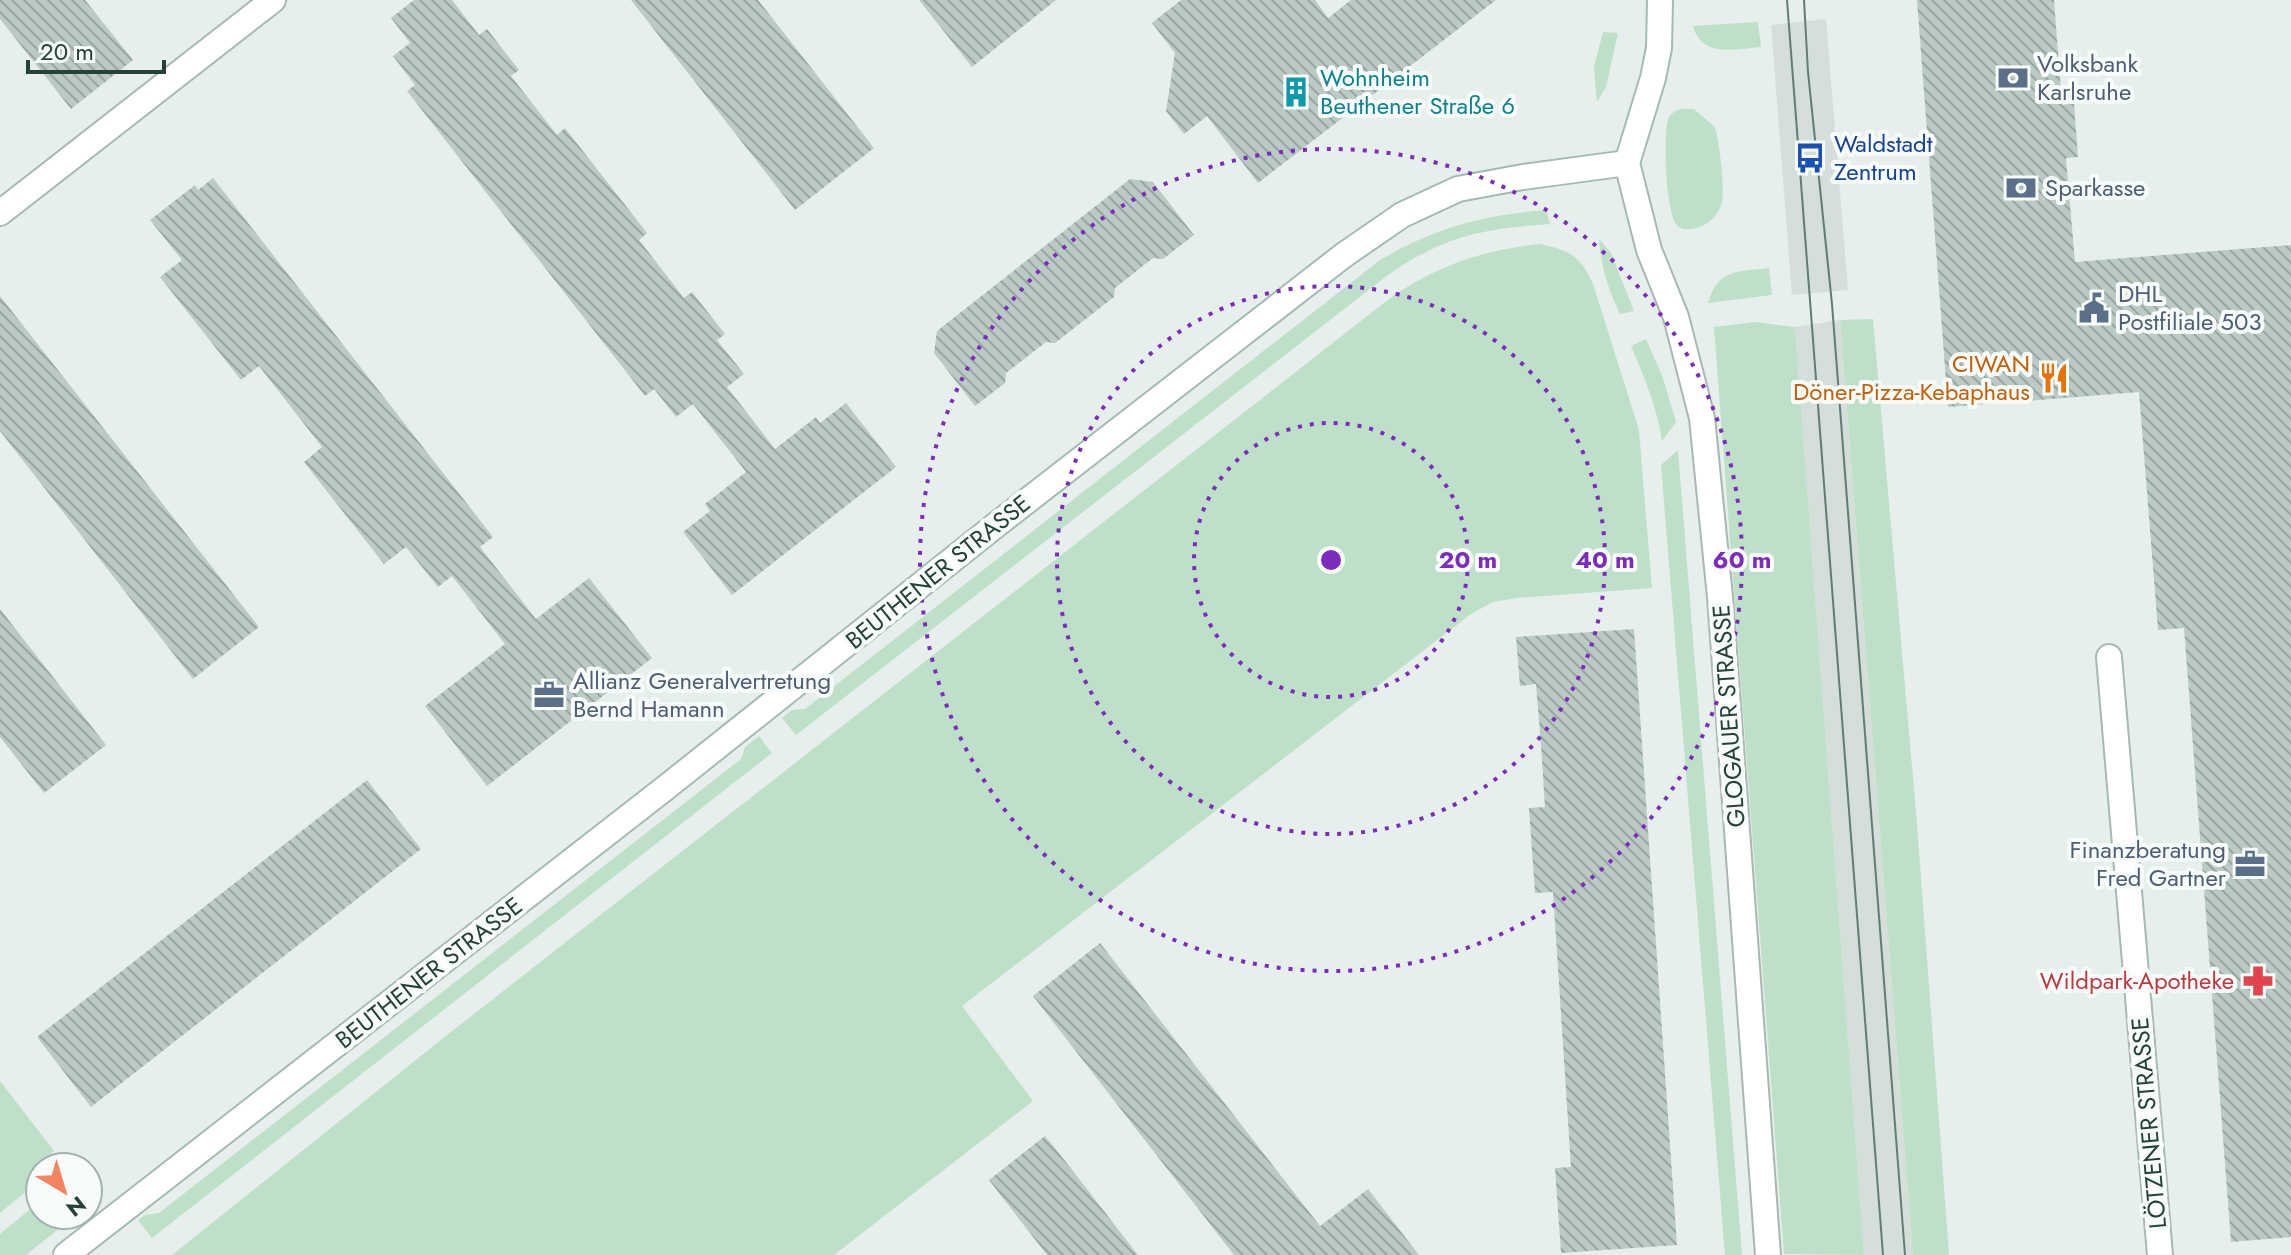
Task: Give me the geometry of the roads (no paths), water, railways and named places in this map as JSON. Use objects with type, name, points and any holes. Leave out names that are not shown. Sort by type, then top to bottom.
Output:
[{"type":"street","points":[[0,213],[273,0]]},
{"type":"street","points":[[1627,163],[1653,78],[1659,48],[1660,0]]},
{"type":"street","name":"BEUTHENER STRASSE","points":[[66,1255],[1344,255],[1402,215],[1458,189],[1627,163]]},
{"type":"street","name":"GLOGAUER STRASSE","points":[[1627,163],[1649,250],[1676,317],[1702,418],[1720,597],[1768,1255]]},
{"type":"street","name":"LÖTZENER STRASSE","points":[[2109,657],[2160,1255]]},
{"type":"tram line","points":[[1787,0],[1883,1255]]},
{"type":"tram line","points":[[1804,0],[1808,72],[1832,304],[1905,1255]]},
{"type":"place","name":"Volksbank Karlsruhe","points":[[2013,78]]},
{"type":"place","name":"Wohnheim Beuthener Straße 6","points":[[1296,92]]},
{"type":"place","name":"Waldstadt Zentrum","points":[[1810,158]]},
{"type":"place","name":"Sparkasse","points":[[2021,188]]},
{"type":"place","name":"DHL Postfiliale 503","points":[[2094,308]]},
{"type":"place","name":"CIWAN Döner-Pizza-Kebaphaus","points":[[2054,378]]},
{"type":"place","name":"Allianz Generalvertretung Bernd Hamann","points":[[549,695]]},
{"type":"place","name":"Finanzberatung Fred Gartner","points":[[2250,864]]},
{"type":"place","name":"Wildpark-Apotheke","points":[[2258,981]]}]
